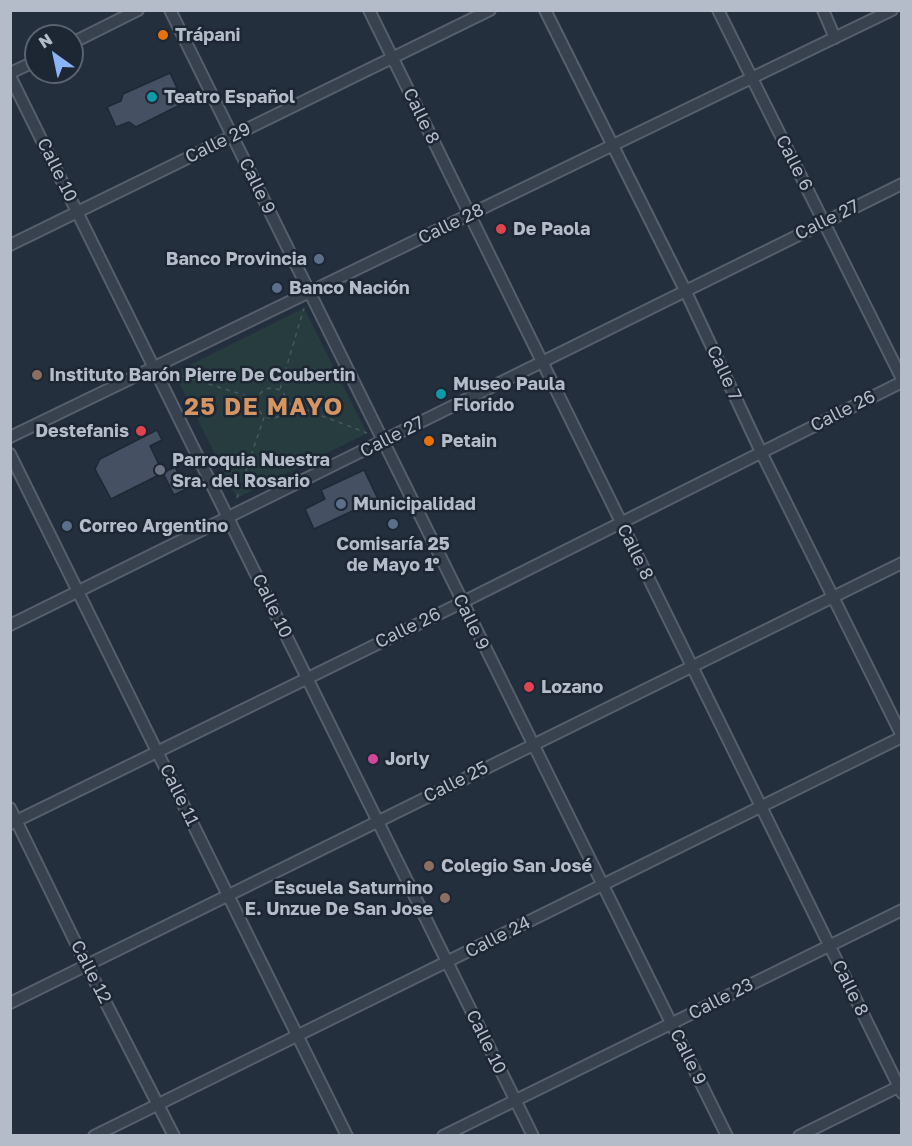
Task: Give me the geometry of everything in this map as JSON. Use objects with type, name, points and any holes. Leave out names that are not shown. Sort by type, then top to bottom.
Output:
[{"type":"street","points":[[84,37],[138,10]]},
{"type":"street","name":"Calle 9","points":[[170,10],[727,1136]]},
{"type":"street","name":"Calle 8","points":[[369,10],[540,362],[900,1088]]},
{"type":"street","name":"Calle 29","points":[[10,245],[490,10]]},
{"type":"street","name":"Calle 7","points":[[545,10],[686,291],[761,452],[902,736]]},
{"type":"street","name":"Calle 6","points":[[718,10],[902,380]]},
{"type":"street","points":[[823,10],[835,38]]},
{"type":"street","name":"Calle 28","points":[[10,437],[892,10]]},
{"type":"street","points":[[10,75],[24,67]]},
{"type":"street","name":"Calle 10","points":[[10,75],[533,1136]]},
{"type":"street","name":"Calle 27","points":[[10,626],[902,184]]},
{"type":"street","name":"Calle 26","points":[[14,823],[462,603],[902,380]]},
{"type":"street","name":"Calle 11","points":[[10,454],[347,1136]]},
{"type":"street","name":"Calle 25","points":[[10,1004],[902,563]]},
{"type":"street","name":"Calle 24","points":[[94,1136],[902,736]]},
{"type":"street","name":"Calle 12","points":[[10,808],[14,823],[174,1136]]},
{"type":"street","name":"Calle 23","points":[[443,1136],[902,910]]},
{"type":"street","points":[[799,1136],[900,1088]]},
{"type":"path","points":[[280,390],[304,308]]},
{"type":"path","points":[[174,373],[257,399]]},
{"type":"path","points":[[266,389],[280,390],[286,398],[286,408],[280,416],[265,417],[258,409],[257,399],[266,389]]},
{"type":"path","points":[[287,403],[367,433]]},
{"type":"path","points":[[237,498],[265,417]]},
{"type":"green space","points":[[304,308],[367,433],[237,498],[174,373]]},
{"type":"building","name":"Teatro Español","points":[[170,73],[184,103],[136,127],[129,122],[116,127],[107,107],[121,101],[123,94]]},
{"type":"building","points":[[157,430],[162,440],[150,446],[163,473],[111,499],[95,469],[100,459]]},
{"type":"building","points":[[175,467],[186,489],[174,495],[163,473]]},
{"type":"building","name":"Municipalidad","points":[[364,470],[378,499],[314,529],[305,509],[325,499],[321,490]]},
{"type":"place","name":"Trápani","points":[[163,35]]},
{"type":"place","name":"Teatro Español","points":[[152,97]]},
{"type":"place","name":"De Paola","points":[[501,229]]},
{"type":"place","name":"Banco Provincia","points":[[319,259]]},
{"type":"place","name":"Banco Nación","points":[[277,288]]},
{"type":"place","name":"Instituto Barón Pierre De Coubertin","points":[[37,375]]},
{"type":"place","name":"Museo Paula Florido","points":[[441,394]]},
{"type":"place","name":"Destefanis","points":[[141,431]]},
{"type":"place","name":"Petain","points":[[429,441]]},
{"type":"place","name":"Parroquia Nuestra Sra. del Rosario","points":[[160,470]]},
{"type":"place","name":"Municipalidad","points":[[341,504]]},
{"type":"place","name":"Comisaría 25 de Mayo 1°","points":[[393,524]]},
{"type":"place","name":"Correo Argentino","points":[[67,526]]},
{"type":"place","name":"Lozano","points":[[529,687]]},
{"type":"place","name":"Jorly","points":[[373,759]]},
{"type":"place","name":"Colegio San José","points":[[429,866]]},
{"type":"place","name":"Escuela Saturnino E. Unzue De San Jose","points":[[445,898]]},
{"type":"district","name":"25 DE MAYO","points":[[264,407]]}]
